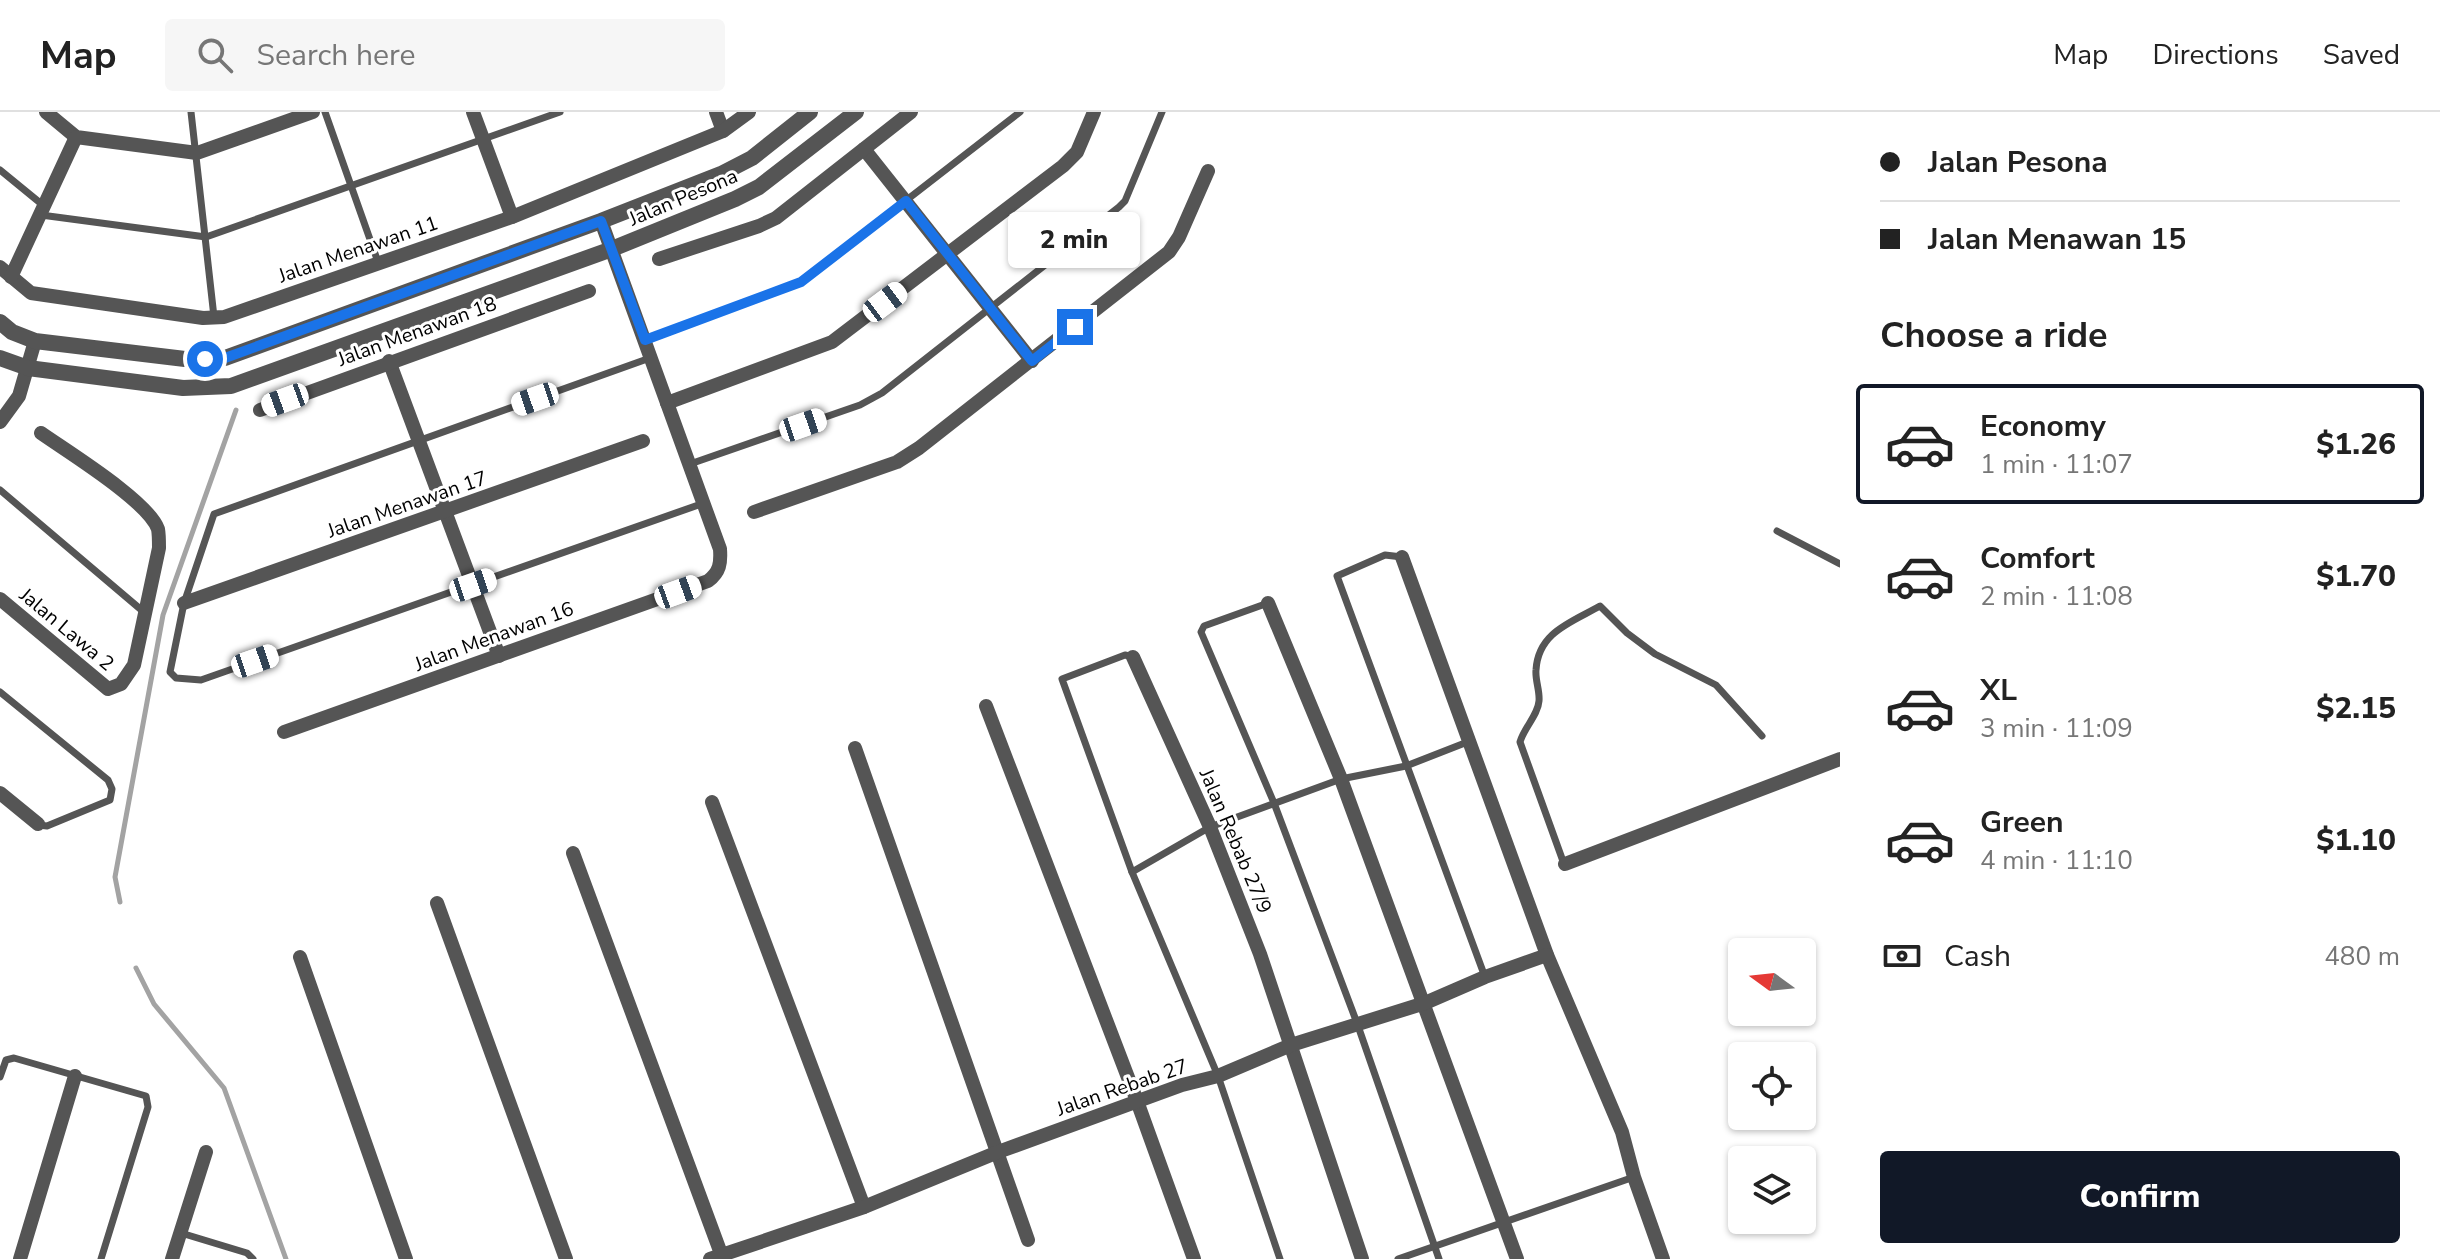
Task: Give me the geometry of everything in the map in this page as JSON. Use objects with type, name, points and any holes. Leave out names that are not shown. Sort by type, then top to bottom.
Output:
[{"type":"street","points":[[46,112],[76,137],[197,153],[313,112]]},
{"type":"street","points":[[473,112],[512,217]]},
{"type":"street","points":[[716,112],[723,131]]},
{"type":"street","name":"Jalan Menawan 11","points":[[6,272],[31,293],[214,319],[512,217],[723,131],[749,112]]},
{"type":"street","name":"Jalan Pesona","points":[[0,322],[12,332],[35,341],[185,359],[225,358],[601,221],[733,169],[752,158],[810,112]]},
{"type":"street","name":"Jalan Pesona","points":[[0,358],[28,368],[183,388],[231,386],[612,249],[748,193],[856,112]]},
{"type":"street","points":[[659,259],[768,222],[911,112]]},
{"type":"street","points":[[667,403],[832,342],[1071,159],[1094,112]]},
{"type":"street","points":[[6,272],[42,211],[76,137]]},
{"type":"street","points":[[864,149],[1032,361]]},
{"type":"street","points":[[754,512],[897,462],[919,448],[1169,252],[1176,244],[1208,171]]},
{"type":"street","points":[[601,221],[704,503]]},
{"type":"street","name":"Jalan Menawan 18","points":[[260,410],[589,291]]},
{"type":"street","points":[[0,422],[19,396],[35,341]]},
{"type":"street","points":[[389,361],[499,656]]},
{"type":"street","points":[[41,433],[128,495],[157,528],[159,548],[145,613]]},
{"type":"street","name":"Jalan Menawan 17","points":[[184,603],[643,441]]},
{"type":"street","name":"Jalan Menawan 16","points":[[284,732],[708,581],[717,575],[721,563],[720,549],[704,503]]},
{"type":"street","points":[[1402,557],[1547,955],[1622,1132],[1634,1177],[1663,1259]]},
{"type":"street","name":"Jalan Lawa 2","points":[[0,599],[108,689],[121,684],[134,665],[145,613]]},
{"type":"street","points":[[1268,603],[1341,779],[1517,1259]]},
{"type":"street","name":"Jalan Rebab 27/9","points":[[1133,657],[1210,827],[1260,954],[1362,1259]]},
{"type":"street","points":[[986,706],[1194,1259]]},
{"type":"street","points":[[855,748],[1028,1240]]},
{"type":"street","points":[[1565,864],[1840,759]]},
{"type":"street","points":[[0,793],[38,824]]},
{"type":"street","points":[[712,802],[864,1207]]},
{"type":"street","points":[[573,853],[719,1258]]},
{"type":"street","points":[[437,903],[566,1259]]},
{"type":"street","name":"Jalan Rebab 27","points":[[719,1258],[864,1207],[998,1152],[1137,1101],[1218,1076],[1291,1045],[1425,1003],[1547,955]]},
{"type":"street","points":[[300,957],[406,1259]]},
{"type":"street","points":[[20,1259],[75,1076]]},
{"type":"street","points":[[172,1259],[206,1152]]},
{"type":"lane","points":[[191,112],[214,319]]},
{"type":"lane","points":[[325,112],[378,262]]},
{"type":"lane","points":[[0,170],[42,211],[206,237],[560,112]]},
{"type":"lane","points":[[645,340],[801,282],[1020,112]]},
{"type":"lane","points":[[690,464],[868,401],[1119,207],[1125,201],[1162,112]]},
{"type":"lane","points":[[651,358],[214,514],[184,603],[170,672],[176,678],[201,680],[704,503]]},
{"type":"lane","points":[[0,490],[145,613]]},
{"type":"lane","points":[[1777,531],[1840,564]]},
{"type":"lane","points":[[1402,557],[1385,555],[1337,576],[1485,977]]},
{"type":"lane","points":[[1268,603],[1204,626],[1201,632],[1274,803],[1357,1023],[1439,1259]]},
{"type":"lane","points":[[1565,864],[1521,748],[1524,728],[1539,702],[1536,668],[1540,650],[1550,633],[1600,606],[1627,633],[1655,654],[1716,685],[1762,736]]},
{"type":"lane","points":[[1133,657],[1125,655],[1062,679],[1132,872],[1218,1076],[1280,1259]]},
{"type":"lane","points":[[0,692],[108,780],[112,789],[110,800],[47,826],[38,824]]},
{"type":"lane","points":[[1132,872],[1210,827],[1341,779],[1406,766],[1470,741]]},
{"type":"lane","points":[[0,1077],[6,1060],[14,1058],[146,1096],[148,1107],[101,1259]]},
{"type":"lane","points":[[1398,1259],[1634,1177]]},
{"type":"lane","points":[[181,1233],[247,1253],[253,1259]]},
{"type":"waterway","points":[[120,902],[115,877],[163,615],[236,410]]},
{"type":"waterway","points":[[136,968],[154,1004],[224,1088],[286,1259]]},
{"type":"route","points":[[205,359],[225,358],[601,221],[645,340],[801,282],[906,201],[1032,361],[1075,327]]}]
